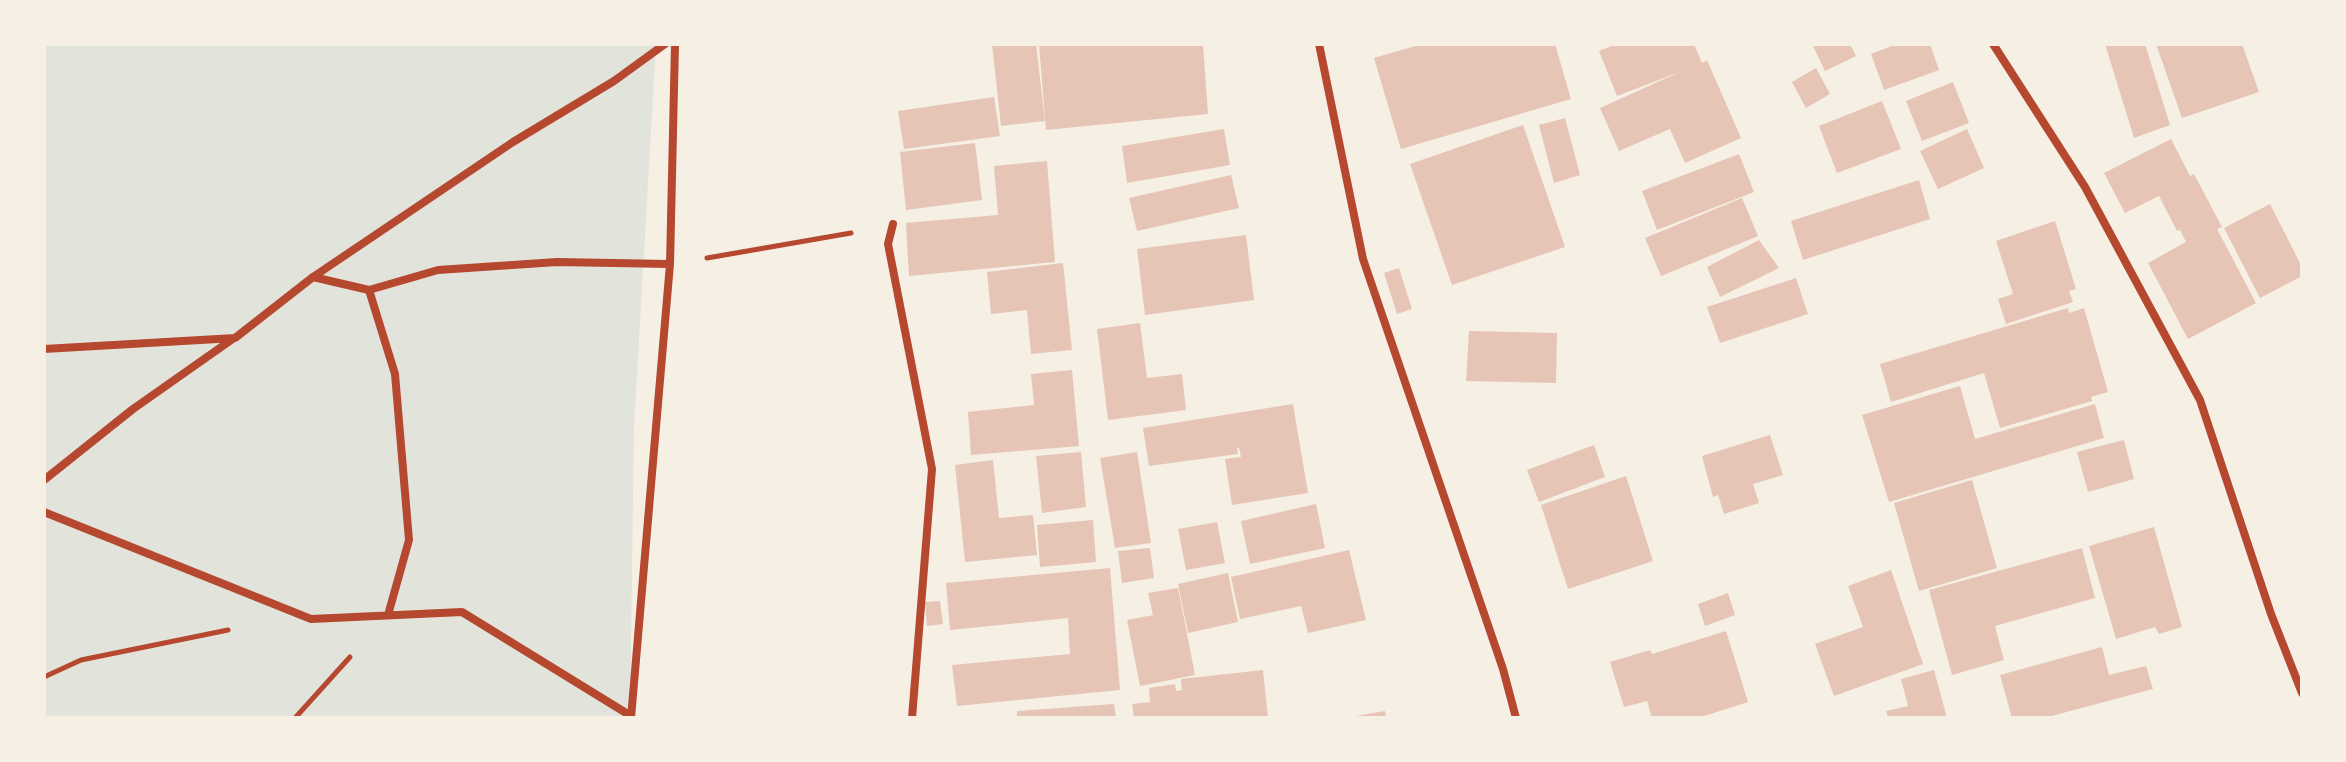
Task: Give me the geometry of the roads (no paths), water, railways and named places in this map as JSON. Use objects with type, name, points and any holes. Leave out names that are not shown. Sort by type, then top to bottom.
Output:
[{"type":"street","points":[[44,480],[133,409],[235,338],[313,277],[513,142],[614,81],[665,44]]},
{"type":"street","points":[[44,512],[311,619],[462,612],[631,717],[670,264],[675,44]]},
{"type":"street","points":[[1319,44],[1363,259],[1503,669],[1516,718]]},
{"type":"street","points":[[1993,44],[2085,187],[2200,400],[2271,614],[2302,693]]},
{"type":"street","points":[[893,224],[888,244],[932,469],[912,718]]},
{"type":"street","points":[[313,277],[369,290],[438,270],[557,262],[670,264]]},
{"type":"street","points":[[369,290],[395,374],[409,540],[388,615]]},
{"type":"street","points":[[44,349],[235,338]]}]
